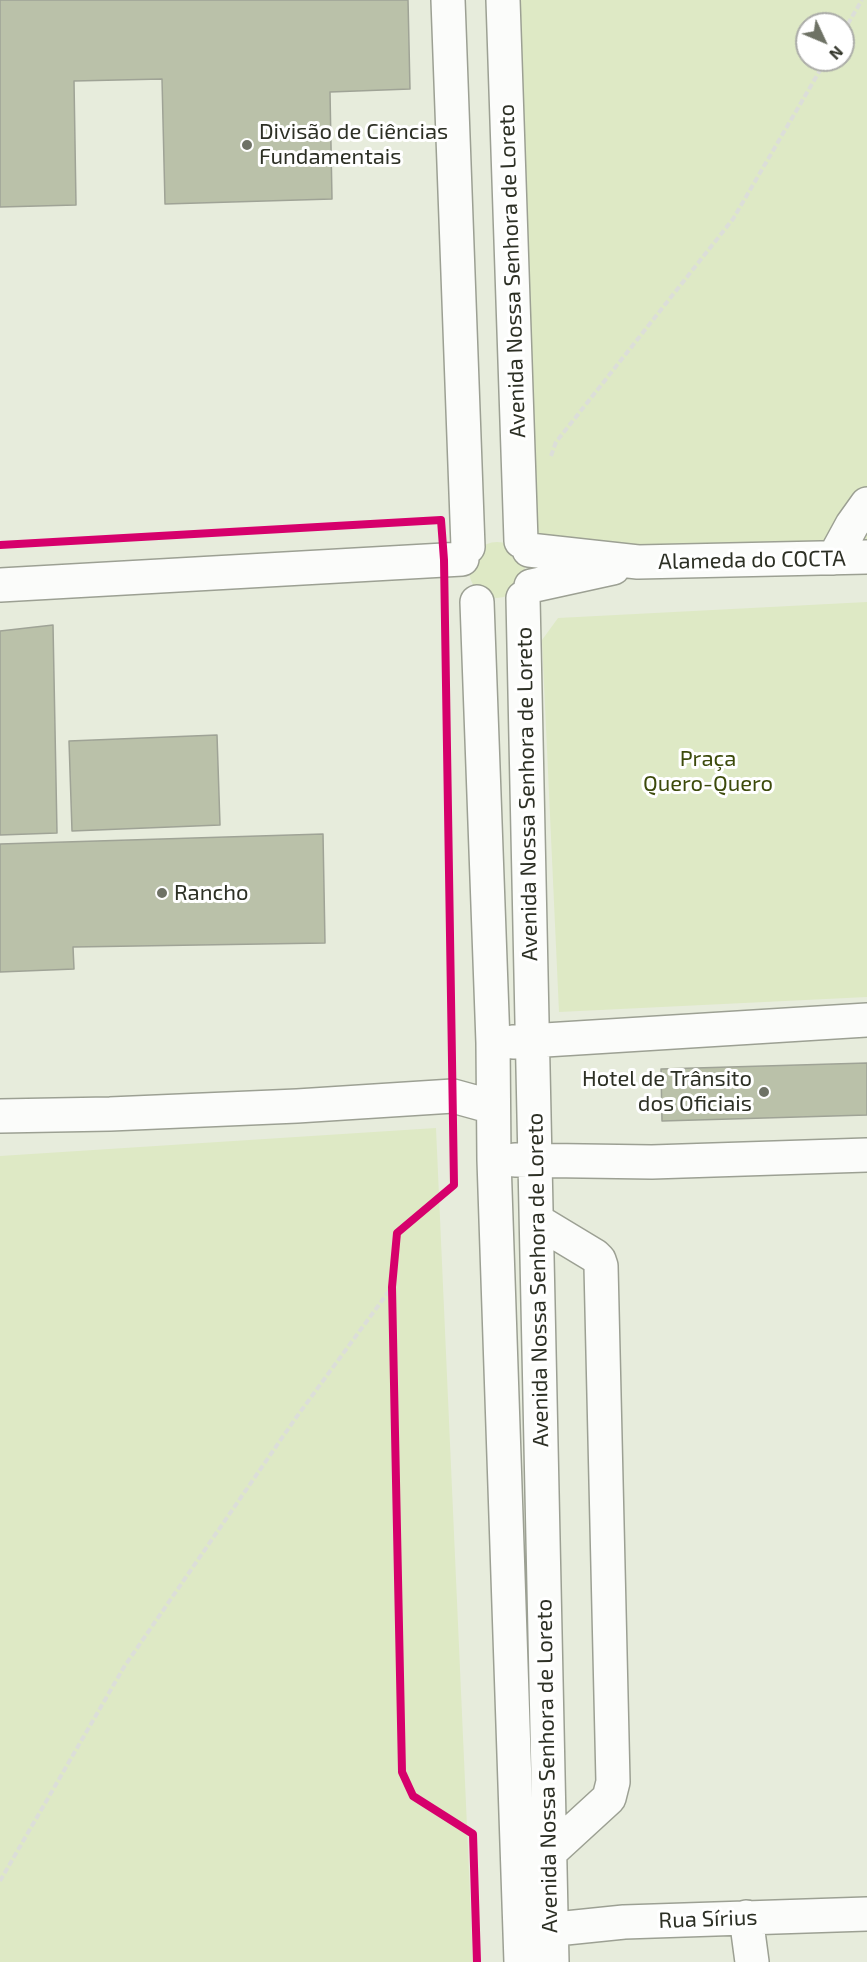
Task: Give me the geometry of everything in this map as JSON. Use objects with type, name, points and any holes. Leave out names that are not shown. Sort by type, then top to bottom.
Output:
[{"type":"lane","points":[[0,585],[465,553],[476,539],[487,534],[499,533],[511,535],[525,546],[534,562],[535,574],[527,592],[512,605],[500,608],[488,606],[477,602],[468,594],[462,583],[460,571],[465,553],[448,0]]},
{"type":"lane","name":"Avenida Nossa Senhora de Loreto","points":[[502,0],[525,546]]},
{"type":"lane","points":[[834,558],[852,525],[867,504]]},
{"type":"lane","points":[[525,546],[638,562]]},
{"type":"lane","name":"Alameda do COCTA","points":[[638,562],[867,557]]},
{"type":"lane","points":[[527,592],[638,562]]},
{"type":"lane","name":"Avenida Nossa Senhora de Loreto","points":[[527,592],[533,1042],[549,1853],[531,1941]]},
{"type":"lane","name":"Avenida Nossa Senhora de Loreto","points":[[477,602],[494,1043],[494,1160],[531,1941],[552,1962]]},
{"type":"lane","points":[[494,1043],[867,1020]]},
{"type":"lane","points":[[0,1116],[286,1107],[453,1096],[493,1107]]},
{"type":"lane","points":[[494,1160],[652,1162],[867,1155]]},
{"type":"lane","points":[[537,1221],[595,1256],[601,1266],[613,1782],[609,1798],[549,1853]]},
{"type":"lane","name":"Rua Sírius","points":[[531,1941],[624,1922],[867,1914]]},
{"type":"lane","points":[[746,1917],[752,1962]]},
{"type":"path","points":[[548,464],[556,442],[733,219],[819,72]]},
{"type":"path","points":[[392,1299],[393,1276]]},
{"type":"path","points":[[0,1881],[124,1667],[295,1419],[392,1287]]},
{"type":"green space","points":[[503,0],[867,0],[867,560],[521,541]]},
{"type":"green space","points":[[497,542],[517,550],[525,570],[517,590],[497,598],[477,590],[469,570],[477,550]]},
{"type":"green space","name":"Praça Quero-Quero","points":[[867,602],[867,997],[559,1012],[542,640],[558,618]]},
{"type":"green space","points":[[436,1128],[473,1962],[0,1962],[0,1156]]},
{"type":"building","name":"Divisão de Ciências Fundamentais","points":[[0,0],[408,0],[410,89],[330,92],[332,199],[165,204],[162,79],[74,81],[76,205],[0,207]]},
{"type":"building","points":[[53,625],[57,833],[0,835],[0,631]]},
{"type":"building","name":"Rancho","points":[[217,735],[220,825],[72,831],[69,741]]},
{"type":"building","name":"Rancho","points":[[323,834],[325,943],[73,947],[74,969],[0,972],[0,844]]},
{"type":"building","name":"Hotel de Trânsito dos Oficiais","points":[[867,1063],[867,1115],[662,1121],[661,1069]]},
{"type":"cycle path","points":[[0,545],[441,520],[444,560],[454,1185],[397,1233],[392,1287],[402,1772],[413,1796],[473,1834],[477,1962]]},
{"type":"place","name":"Divisão de Ciências Fundamentais","points":[[247,145]]},
{"type":"place","name":"Rancho","points":[[162,893]]},
{"type":"place","name":"Hotel de Trânsito dos Oficiais","points":[[764,1092]]}]
